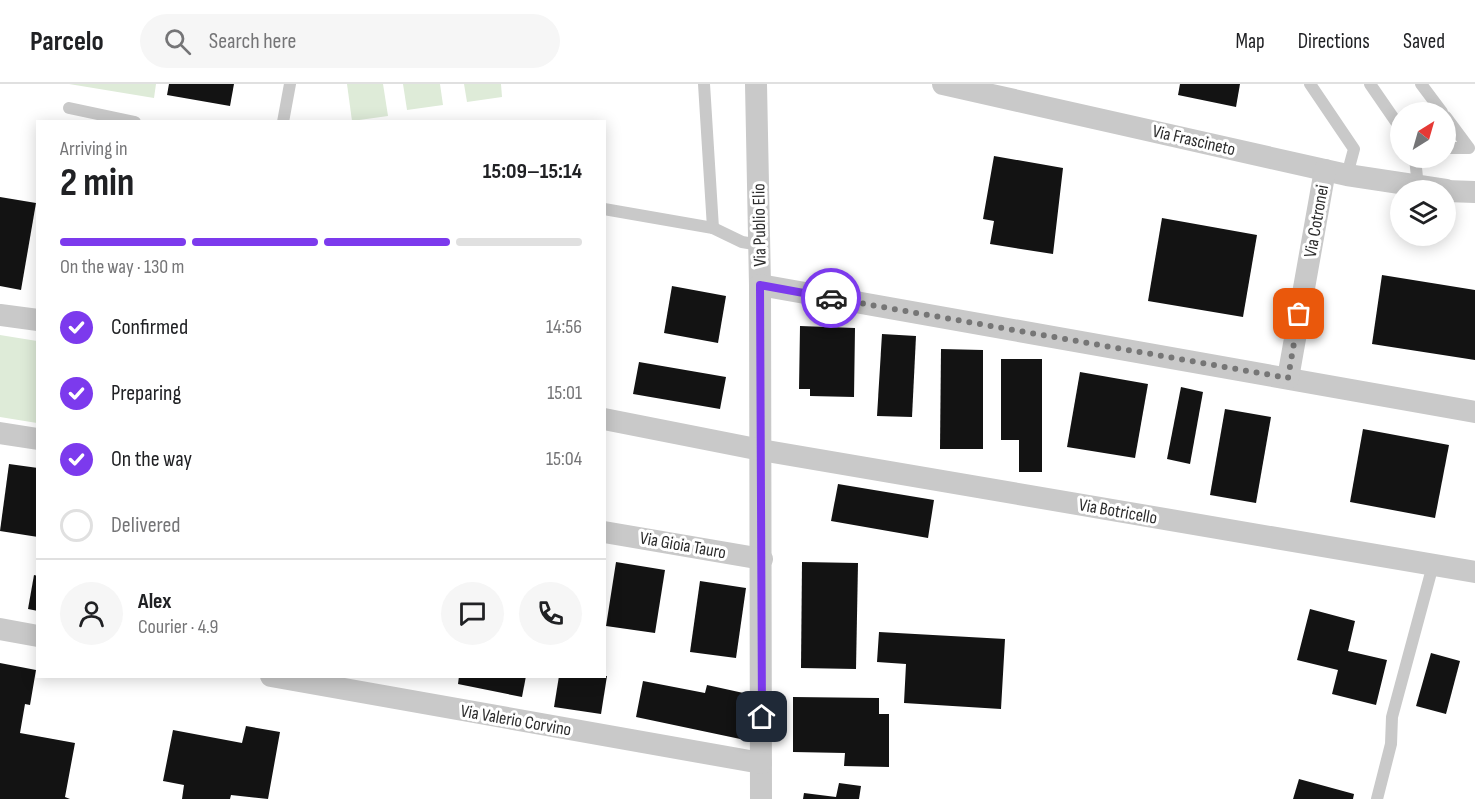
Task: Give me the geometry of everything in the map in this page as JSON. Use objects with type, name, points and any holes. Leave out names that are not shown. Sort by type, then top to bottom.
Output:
[{"type":"street","name":"Via Publio Elio","points":[[756,84],[760,245],[761,799]]},
{"type":"street","name":"Via Frascineto","points":[[943,84],[1336,172],[1390,182]]},
{"type":"street","name":"Via Cotronei","points":[[1288,378],[1336,172]]},
{"type":"street","name":"Via Frascineto","points":[[1456,191],[1475,192]]},
{"type":"street","points":[[760,285],[1475,412]]},
{"type":"street","points":[[0,315],[36,320]]},
{"type":"street","points":[[606,419],[761,450]]},
{"type":"street","points":[[0,433],[36,439]]},
{"type":"street","name":"Via Botricello","points":[[761,450],[1475,572]]},
{"type":"street","name":"Via Gioia Tauro","points":[[606,532],[762,559]]},
{"type":"street","points":[[0,629],[36,636]]},
{"type":"street","name":"Via Valerio Corvino","points":[[282,678],[761,763]]},
{"type":"lane","points":[[283,120],[290,84]]},
{"type":"lane","points":[[704,84],[713,228]]},
{"type":"lane","points":[[1310,84],[1354,149],[1336,172]]},
{"type":"lane","points":[[1370,84],[1390,113]]},
{"type":"lane","points":[[1421,84],[1434,102]]},
{"type":"lane","points":[[69,108],[126,120]]},
{"type":"lane","points":[[1456,130],[1469,148],[1456,148]]},
{"type":"lane","points":[[606,209],[713,228],[742,242],[760,245]]},
{"type":"lane","points":[[1377,799],[1391,744],[1392,717],[1433,565]]},
{"type":"green space","points":[[69,84],[156,84],[154,98]]},
{"type":"green space","points":[[347,84],[383,84],[388,116],[352,120]]},
{"type":"green space","points":[[403,84],[440,84],[443,105],[407,110]]},
{"type":"green space","points":[[464,84],[501,84],[502,97],[467,102]]},
{"type":"green space","points":[[0,335],[36,341],[36,423],[0,417]]},
{"type":"building","points":[[169,84],[234,84],[230,106],[167,95]]},
{"type":"building","points":[[1180,84],[1240,84],[1236,107],[1178,95]]},
{"type":"building","points":[[994,156],[1063,168],[1053,254],[990,244],[994,221],[983,219]]},
{"type":"building","points":[[0,197],[36,203],[21,290],[0,286]]},
{"type":"building","points":[[1162,218],[1257,235],[1243,317],[1148,301]]},
{"type":"building","points":[[1382,275],[1475,290],[1475,360],[1372,344]]},
{"type":"building","points":[[672,286],[726,296],[718,343],[664,333]]},
{"type":"building","points":[[800,326],[855,328],[854,397],[810,396],[810,389],[799,389]]},
{"type":"building","points":[[882,334],[916,336],[912,417],[877,416]]},
{"type":"building","points":[[941,349],[983,350],[983,449],[940,449]]},
{"type":"building","points":[[1001,359],[1042,359],[1042,472],[1019,472],[1019,440],[1001,440]]},
{"type":"building","points":[[639,362],[726,377],[720,409],[633,394]]},
{"type":"building","points":[[1080,372],[1148,384],[1135,458],[1067,447]]},
{"type":"building","points":[[1181,387],[1203,392],[1190,464],[1167,459]]},
{"type":"building","points":[[1225,409],[1271,417],[1256,503],[1210,495]]},
{"type":"building","points":[[1363,429],[1449,445],[1435,518],[1350,502]]},
{"type":"building","points":[[9,464],[36,468],[36,537],[0,531]]},
{"type":"building","points":[[838,484],[934,500],[928,538],[831,521]]},
{"type":"building","points":[[616,562],[665,570],[655,633],[606,626]]},
{"type":"building","points":[[802,562],[858,563],[856,669],[801,668]]},
{"type":"building","points":[[34,575],[36,576],[36,611],[28,609]]},
{"type":"building","points":[[700,581],[746,588],[736,658],[690,652]]},
{"type":"building","points":[[1310,609],[1355,621],[1348,651],[1387,660],[1376,705],[1332,694],[1338,670],[1297,660]]},
{"type":"building","points":[[879,632],[1005,639],[1001,709],[904,703],[906,664],[877,662]]},
{"type":"building","points":[[1431,653],[1460,661],[1446,714],[1416,706]]},
{"type":"building","points":[[0,663],[36,670],[30,705],[25,704],[20,733],[75,743],[65,797],[70,799],[0,799]]},
{"type":"building","points":[[607,676],[601,714],[554,707],[559,678],[606,678]]},
{"type":"building","points":[[459,678],[526,678],[522,697],[458,684]]},
{"type":"building","points":[[643,681],[705,693],[707,685],[748,694],[746,704],[751,706],[745,740],[636,717]]},
{"type":"building","points":[[793,697],[879,698],[879,714],[889,714],[889,767],[844,766],[845,753],[793,752]]},
{"type":"building","points":[[246,726],[280,732],[268,799],[231,795],[230,799],[182,799],[184,785],[163,781],[173,730],[242,743]]},
{"type":"building","points":[[1299,779],[1354,794],[1353,799],[1293,799]]},
{"type":"building","points":[[839,783],[861,786],[859,799],[803,799],[804,793],[836,797]]},
{"type":"way so far","points":[[831,298],[1288,378],[1299,314]]},
{"type":"route","points":[[762,717],[760,285],[831,298]]}]
